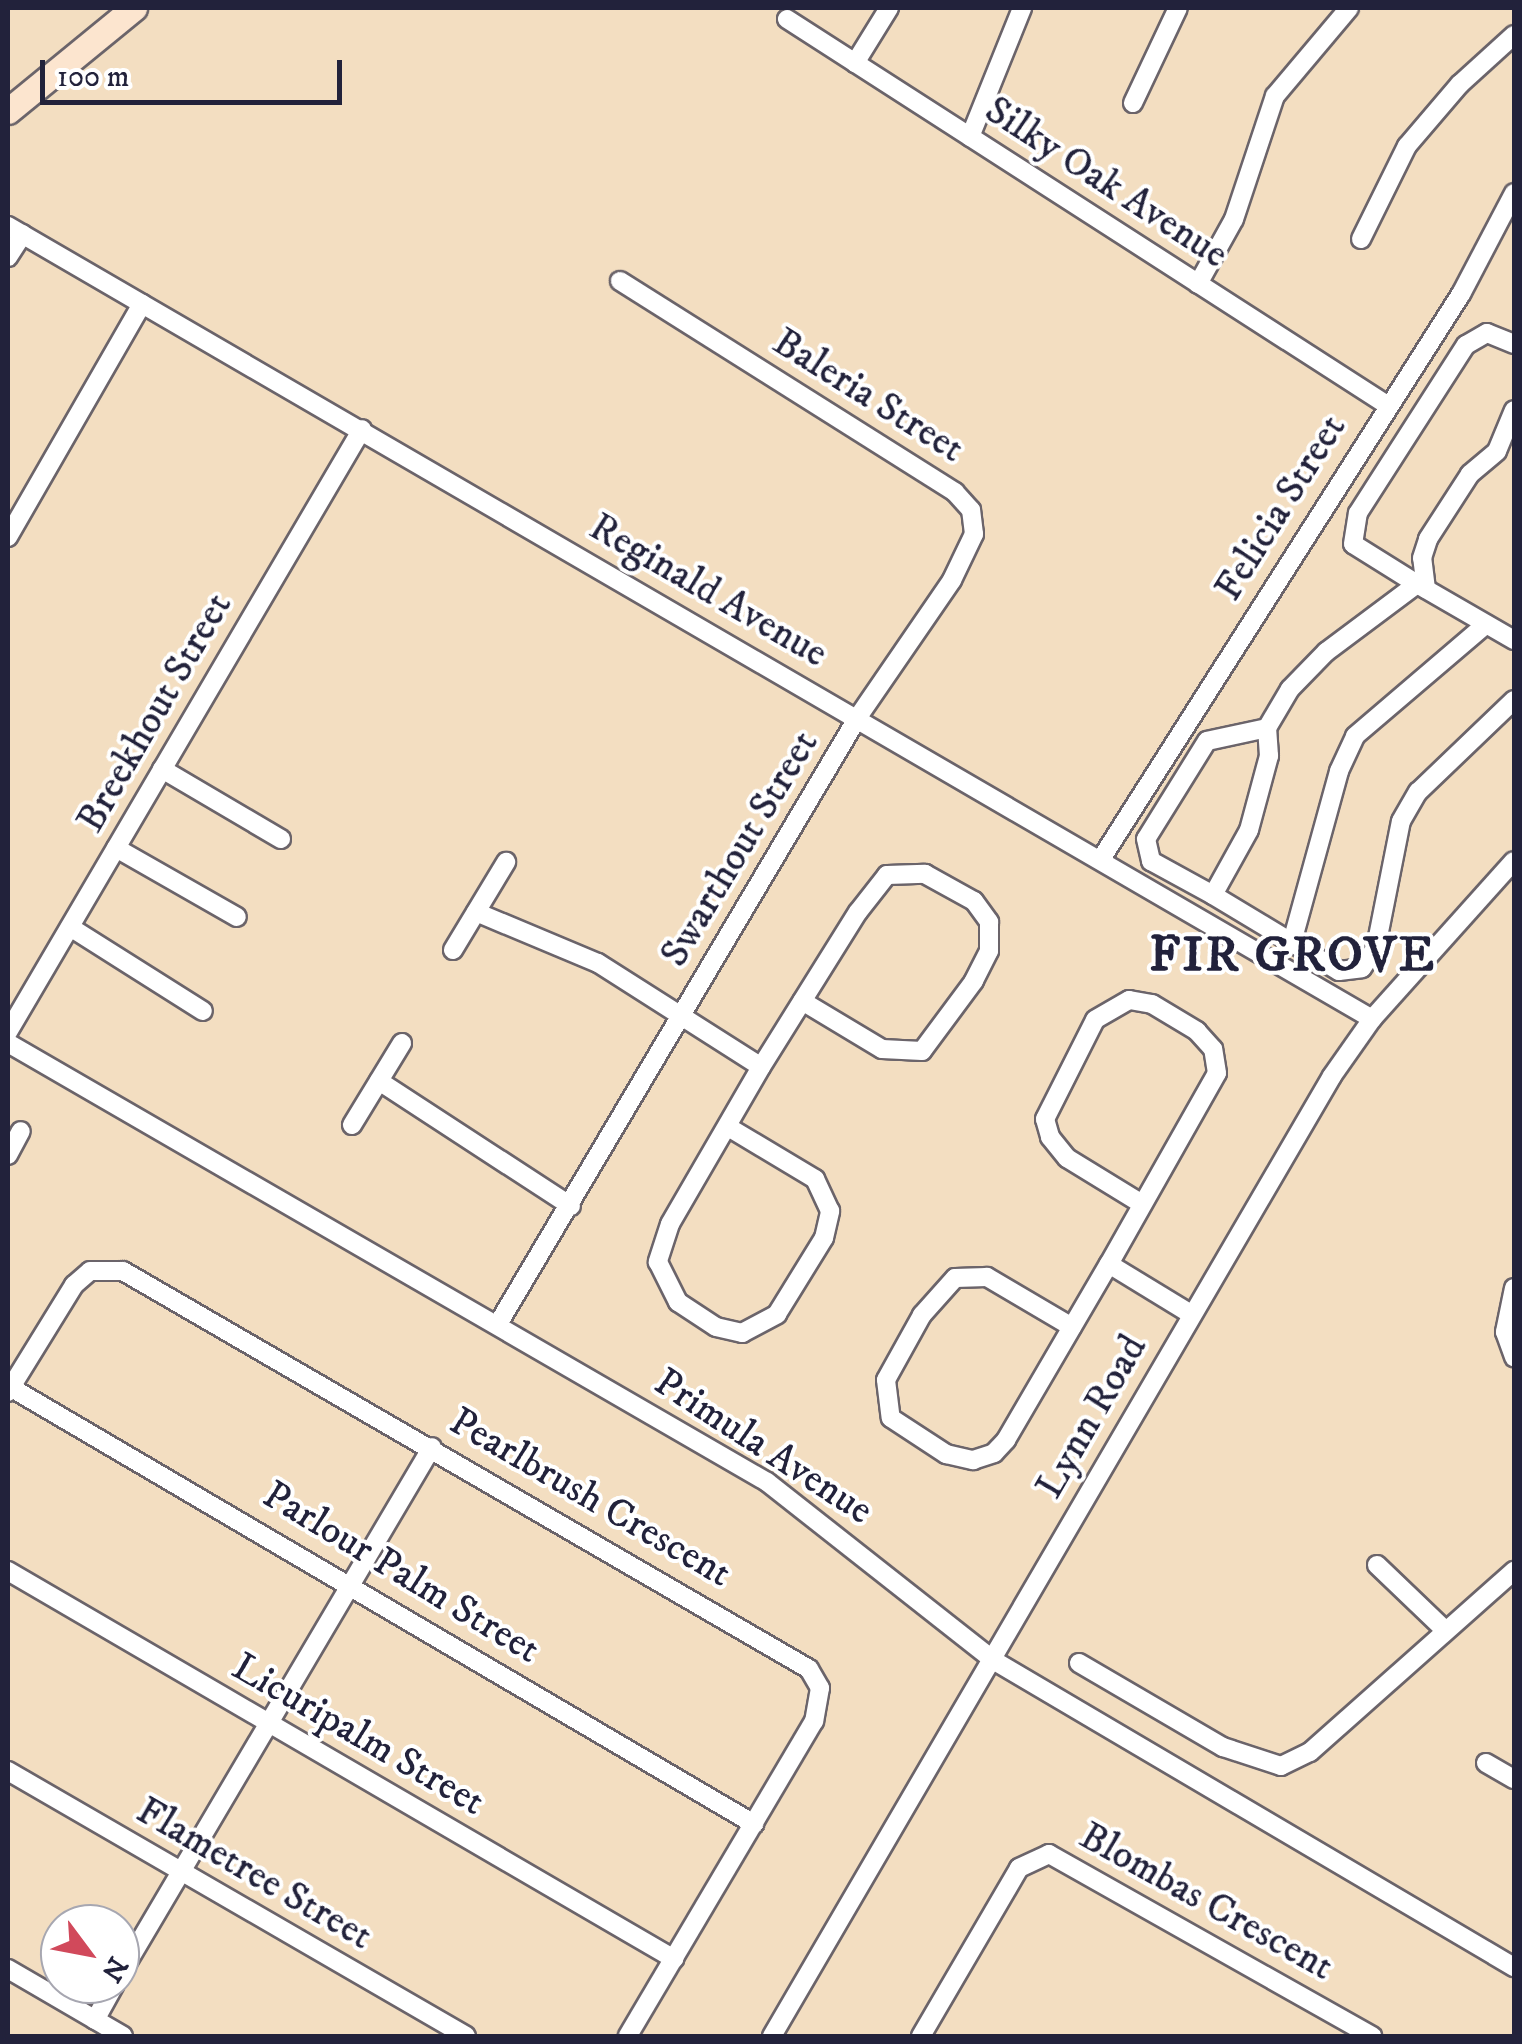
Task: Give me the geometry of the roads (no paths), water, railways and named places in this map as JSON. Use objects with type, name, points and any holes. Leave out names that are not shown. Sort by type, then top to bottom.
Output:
[{"type":"street","points":[[8,111],[134,8]]},
{"type":"street","points":[[855,63],[889,8]]},
{"type":"street","points":[[970,137],[1022,8]]},
{"type":"street","points":[[1133,103],[1178,8]]},
{"type":"street","points":[[1198,284],[1234,219],[1275,96],[1349,8]]},
{"type":"street","name":"Silky Oak Avenue","points":[[787,19],[1387,406]]},
{"type":"street","points":[[1361,240],[1407,146],[1460,84],[1514,35]]},
{"type":"street","name":"Felicia Street","points":[[1102,859],[1461,294],[1514,192]]},
{"type":"street","points":[[8,257],[15,230]]},
{"type":"street","name":"Reginald Avenue","points":[[15,230],[1372,1019]]},
{"type":"street","name":"Baleria Street","points":[[620,281],[954,492],[971,510],[970,548],[858,717]]},
{"type":"street","points":[[8,536],[142,304]]},
{"type":"street","points":[[1514,344],[1488,333],[1466,345],[1358,513],[1353,544],[1514,640]]},
{"type":"street","points":[[1421,586],[1422,558],[1428,539],[1470,474],[1496,451],[1514,410]]},
{"type":"street","name":"Breekhout Street","points":[[8,1032],[362,429]]},
{"type":"street","points":[[1213,896],[1250,830],[1268,756],[1267,728],[1290,689],[1326,652],[1421,586]]},
{"type":"street","points":[[1292,942],[1339,771],[1355,736],[1486,624]]},
{"type":"street","points":[[1267,728],[1207,740],[1146,839],[1151,861],[1340,971],[1370,961],[1401,821],[1418,792],[1514,700]]},
{"type":"street","name":"Swarthout Street","points":[[498,1324],[858,717]]},
{"type":"street","points":[[162,769],[281,839]]},
{"type":"street","points":[[116,848],[237,918]]},
{"type":"street","name":"Lynn Road","points":[[772,2036],[1191,1314],[1372,1019],[1514,861]]},
{"type":"street","points":[[453,950],[506,862]]},
{"type":"street","points":[[728,1128],[815,1179],[830,1211],[812,1262],[777,1314],[742,1333],[716,1327],[678,1302],[659,1276],[658,1262],[670,1224],[761,1066],[802,1001],[888,875],[925,874],[974,901],[990,922],[989,951],[974,981],[922,1051],[882,1050],[802,1001]]},
{"type":"street","name":"Swarthout Street","points":[[476,912],[572,949],[682,1016]]},
{"type":"street","points":[[70,926],[204,1011]]},
{"type":"street","points":[[1072,1327],[987,1277],[955,1278],[922,1315],[886,1380],[891,1418],[946,1454],[973,1460],[994,1452],[1072,1327],[1212,1088],[1216,1061],[1197,1031],[1152,1004],[1128,1000],[1095,1020],[1046,1120],[1050,1137],[1067,1158],[1142,1204]]},
{"type":"street","points":[[682,1016],[761,1066]]},
{"type":"street","name":"Primula Avenue","points":[[8,1043],[767,1482],[993,1660],[1514,1966]]},
{"type":"street","points":[[352,1125],[402,1043]]},
{"type":"street","points":[[379,1081],[570,1206]]},
{"type":"street","points":[[8,1154],[21,1131]]},
{"type":"street","points":[[1109,1264],[1191,1314]]},
{"type":"street","name":"Pearlbrush Crescent","points":[[9,1390],[60,1302],[90,1271],[108,1268],[140,1278],[809,1669],[820,1688],[818,1710],[628,2036]]},
{"type":"street","points":[[1514,1288],[1505,1332],[1514,1357]]},
{"type":"street","name":"Parlour Palm Street","points":[[9,1390],[348,1581],[754,1824]]},
{"type":"street","points":[[140,1938],[348,1581],[432,1447]]},
{"type":"street","points":[[1377,1565],[1446,1631]]},
{"type":"street","name":"Licuripalm Street","points":[[8,1570],[674,1959]]},
{"type":"street","points":[[1079,1664],[1224,1747],[1280,1766],[1310,1752],[1514,1570]]},
{"type":"street","points":[[1486,1763],[1514,1780]]},
{"type":"street","name":"Flametree Street","points":[[8,1772],[466,2036]]},
{"type":"street","name":"Blombas Crescent","points":[[921,2036],[1019,1868],[1049,1854],[1372,2036]]},
{"type":"street","points":[[8,1968],[123,2036]]},
{"type":"street","points":[[95,2020],[104,2004]]},
{"type":"district","name":"FIR GROVE","points":[[1293,956]]}]
